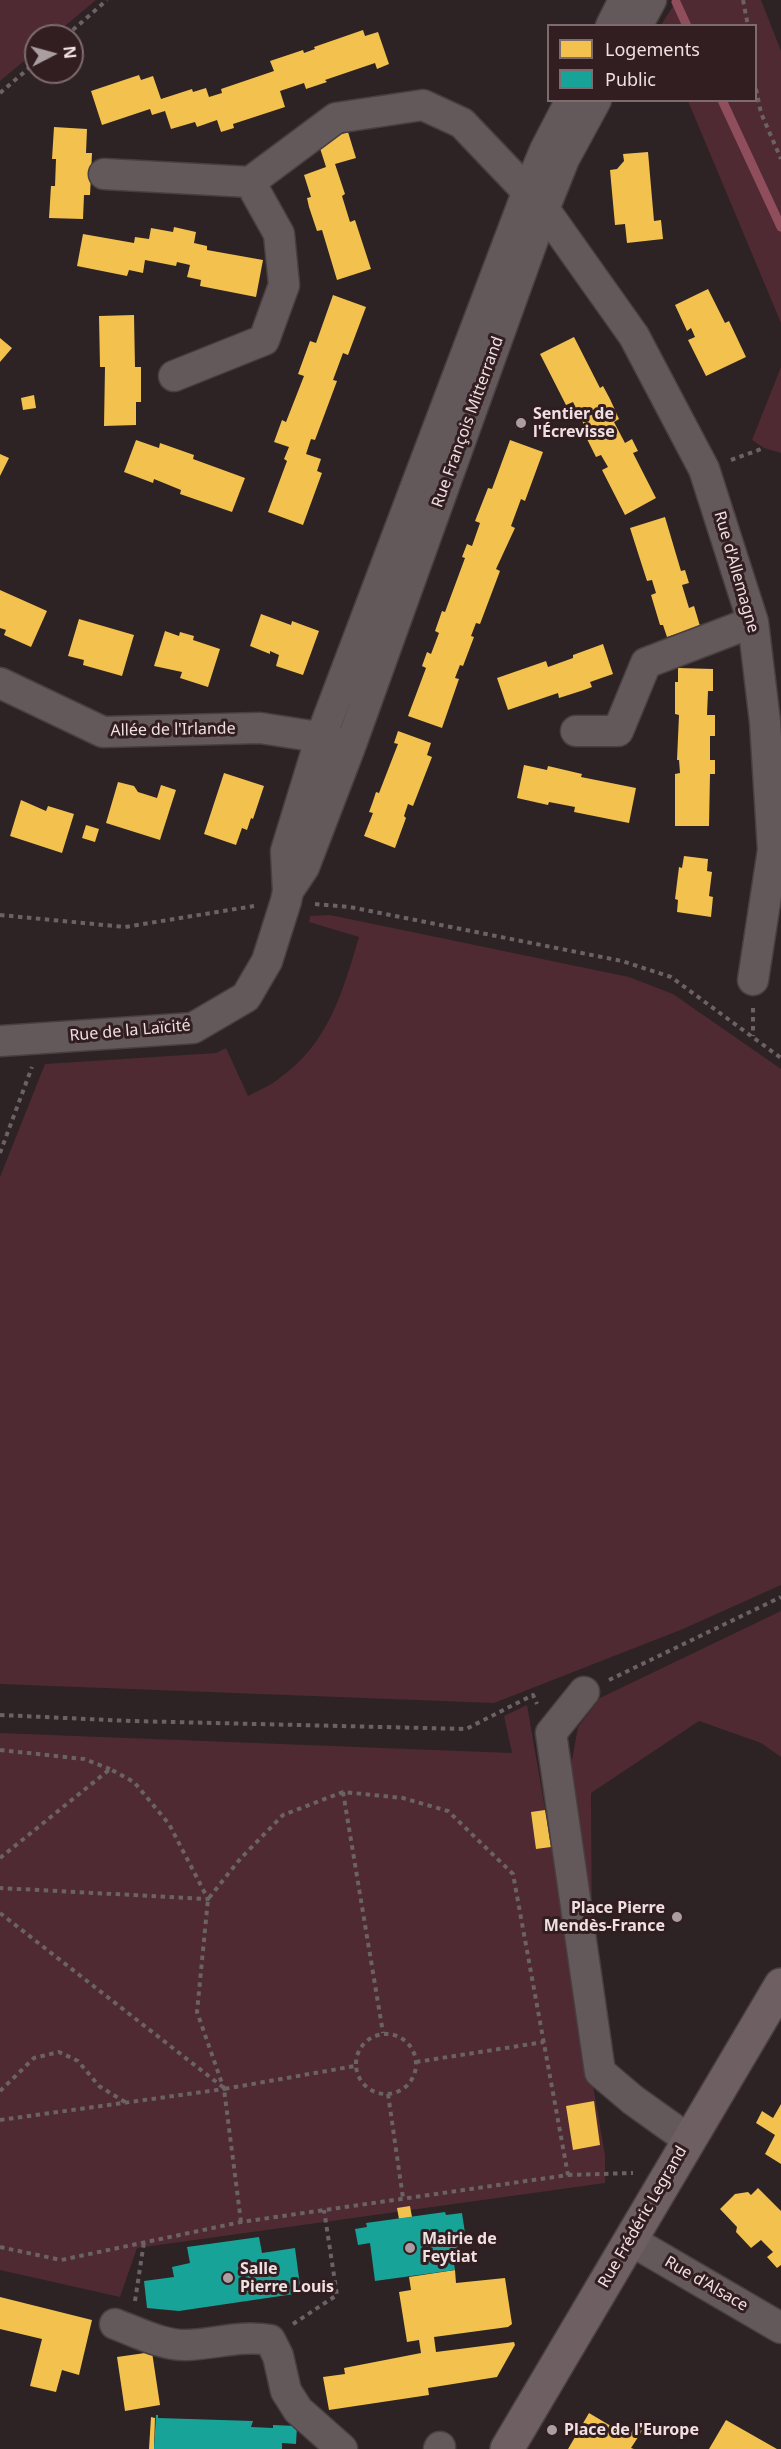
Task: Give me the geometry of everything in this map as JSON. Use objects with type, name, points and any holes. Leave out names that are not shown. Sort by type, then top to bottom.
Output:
[{"type":"main road","name":"Rue Frédéric Legrand","points":[[507,2449],[781,1985]]},
{"type":"street","points":[[612,24],[624,0]]},
{"type":"street","points":[[638,24],[651,0]]},
{"type":"street","name":"Rue François Mitterrand","points":[[287,896],[304,867],[350,747],[536,201],[545,150],[570,102]]},
{"type":"street","name":"Rue François Mitterrand","points":[[287,896],[286,851],[321,737],[536,201],[564,159],[595,102]]},
{"type":"street","name":"Rue d'Allemagne","points":[[250,182],[336,118],[423,105],[462,123],[536,201],[634,336],[704,469],[753,622],[765,722],[773,850],[753,980]]},
{"type":"street","points":[[104,174],[250,182],[279,234],[284,285],[264,340],[174,376]]},
{"type":"street","points":[[576,731],[618,731],[646,663],[753,622]]},
{"type":"street","name":"Allée de l'Irlande","points":[[0,683],[103,732],[260,728],[321,737]]},
{"type":"street","points":[[321,737],[350,747]]},
{"type":"street","name":"Rue de la Laïcité","points":[[0,1041],[193,1028],[246,997],[267,961],[287,896]]},
{"type":"street","points":[[584,1692],[551,1733],[600,2072],[633,2100],[688,2140]]},
{"type":"street","name":"Rue d'Alsace","points":[[630,2240],[781,2328]]},
{"type":"street","points":[[123,2327],[168,2343],[185,2346],[252,2336],[270,2340],[278,2356],[286,2391],[298,2410],[342,2449]]},
{"type":"path","points":[[80,24],[107,0]]},
{"type":"path","points":[[743,0],[748,24]]},
{"type":"path","points":[[0,93],[24,72]]},
{"type":"path","points":[[757,94],[761,113],[781,159]]},
{"type":"path","points":[[0,915],[125,927],[287,896],[350,907],[622,961],[671,977],[781,1058]]},
{"type":"path","points":[[0,1153],[43,1039]]},
{"type":"path","points":[[584,1692],[781,1597]]},
{"type":"path","points":[[0,1715],[130,1721],[466,1729],[533,1695],[551,1733]]},
{"type":"path","points":[[0,1750],[84,1759],[134,1782],[169,1824],[208,1899],[197,2012],[224,2089],[241,2222]]},
{"type":"path","points":[[0,1858],[110,1769]]},
{"type":"path","points":[[208,1899],[241,1858],[283,1815],[343,1792],[403,1798],[448,1812],[513,1874],[568,2175]]},
{"type":"path","points":[[343,1792],[383,2033]]},
{"type":"path","points":[[0,1888],[208,1899]]},
{"type":"path","points":[[0,1913],[224,2089]]},
{"type":"path","points":[[383,2033],[405,2040],[413,2050],[416,2062],[415,2073],[409,2084],[400,2091],[388,2094],[376,2093],[366,2087],[359,2078],[356,2066],[357,2054],[362,2044],[383,2033]]},
{"type":"path","points":[[416,2062],[544,2042]]},
{"type":"path","points":[[0,2091],[34,2058],[59,2052],[78,2061],[99,2086],[125,2102]]},
{"type":"path","points":[[0,2120],[224,2089],[356,2066]]},
{"type":"path","points":[[388,2094],[403,2198]]},
{"type":"path","points":[[0,2247],[61,2259],[241,2222],[403,2198],[568,2175],[670,2171]]},
{"type":"path","points":[[270,2340],[338,2295],[324,2210]]},
{"type":"path","points":[[123,2327],[144,2242]]},
{"type":"shaded area","points":[[0,0],[96,0],[67,24],[24,24],[24,61],[0,81]]},
{"type":"shaded area","points":[[677,0],[761,0],[781,51],[781,323],[688,102],[757,102],[757,24],[662,24]]},
{"type":"shaded area","points":[[781,367],[781,453],[764,448],[752,440]]},
{"type":"shaded area","points":[[330,915],[629,977],[673,994],[781,1069],[781,1585],[683,1629],[494,1703],[0,1684],[0,1177],[45,1064],[216,1053],[226,1048],[248,1096],[277,1080],[297,1063],[323,1032],[332,1014],[347,977],[359,937],[309,922],[310,916]]},
{"type":"shaded area","points":[[781,1611],[781,1757],[761,1743],[699,1721],[591,1793],[592,1949],[568,1782],[578,1727],[600,1698]]},
{"type":"shaded area","points":[[527,1705],[605,2155],[605,2183],[137,2248],[120,2297],[0,2270],[0,1733],[512,1753],[504,1716]]},
{"type":"building: Logements","points":[[363,30],[365,36],[378,32],[389,64],[377,69],[375,63],[306,89],[304,83],[280,91],[285,107],[233,124],[234,128],[221,132],[217,120],[197,127],[195,122],[171,129],[165,111],[152,115],[150,109],[102,125],[91,91],[139,75],[141,80],[153,76],[161,99],[192,89],[193,92],[206,88],[209,97],[222,93],[221,89],[274,71],[270,61],[303,50],[304,53],[315,49],[314,47]]},
{"type":"building: Logements","points":[[54,127],[87,129],[86,153],[92,153],[90,195],[84,195],[83,219],[49,218],[51,186],[55,186],[56,159],[52,159]]},
{"type":"building: Logements","points":[[348,132],[356,158],[335,164],[345,194],[342,196],[350,222],[355,220],[371,269],[337,280],[322,230],[317,231],[309,207],[307,198],[311,197],[304,175],[326,167],[318,142]]},
{"type":"building: Logements","points":[[648,152],[654,221],[661,220],[663,239],[627,243],[625,224],[615,225],[610,170],[617,169],[624,161],[623,154]]},
{"type":"building: Logements","points":[[174,227],[196,232],[194,243],[207,246],[207,250],[263,260],[256,297],[200,286],[201,280],[187,277],[190,265],[177,262],[176,266],[145,260],[143,273],[129,270],[127,276],[77,266],[83,234],[134,243],[135,237],[149,239],[151,228],[173,232]]},
{"type":"building: Logements","points":[[708,289],[725,323],[729,321],[746,357],[706,376],[688,340],[695,337],[691,328],[687,331],[675,305]]},
{"type":"building: Logements","points":[[333,295],[366,307],[348,355],[343,353],[333,380],[337,381],[315,440],[311,439],[306,454],[321,459],[317,471],[322,473],[303,525],[268,512],[287,461],[284,459],[289,447],[274,442],[282,420],[286,422],[304,376],[298,374],[310,341],[316,343]]},
{"type":"building: Logements","points":[[134,315],[135,367],[141,367],[141,402],[136,402],[136,425],[104,426],[105,367],[100,367],[99,316]]},
{"type":"building: Logements","points":[[574,337],[600,388],[603,386],[610,399],[619,419],[614,422],[625,443],[632,439],[638,451],[633,453],[656,498],[625,515],[602,470],[608,467],[601,455],[596,457],[582,429],[585,427],[573,402],[566,405],[540,354]]},
{"type":"building: Logements","points":[[0,338],[12,348],[0,362]]},
{"type":"building: Logements","points":[[34,395],[36,408],[23,410],[21,398]]},
{"type":"building: Logements","name":"Sentier de l'Écrevisse","points":[[520,416],[527,420],[523,430],[515,427]]},
{"type":"building: Logements","points":[[136,440],[159,448],[160,443],[194,455],[193,459],[245,478],[232,512],[180,494],[181,490],[154,479],[153,483],[124,472]]},
{"type":"building: Logements","points":[[510,440],[543,452],[525,501],[521,499],[511,526],[515,528],[496,569],[500,571],[480,624],[476,623],[471,636],[474,637],[463,666],[460,665],[455,678],[459,679],[442,728],[408,716],[426,668],[422,666],[427,652],[431,654],[439,633],[435,631],[442,611],[445,612],[465,558],[462,557],[467,544],[472,546],[480,523],[475,521],[488,488],[492,489]]},
{"type":"building: Logements","points":[[0,454],[9,458],[0,476]]},
{"type":"building: Logements","points":[[665,517],[681,571],[685,570],[689,583],[682,585],[689,608],[694,606],[700,626],[667,637],[663,625],[660,625],[651,595],[656,593],[652,580],[647,581],[630,528]]},
{"type":"building: Logements","points":[[0,590],[47,611],[31,647],[4,635],[6,630],[0,628]]},
{"type":"building: Logements","points":[[261,614],[291,625],[292,621],[319,631],[303,675],[276,666],[279,655],[250,646]]},
{"type":"building: Logements","points":[[79,619],[134,635],[122,676],[83,665],[84,660],[68,656]]},
{"type":"building: Logements","points":[[165,631],[179,636],[180,632],[194,636],[193,640],[220,649],[208,687],[180,678],[182,672],[154,666]]},
{"type":"building: Logements","points":[[603,644],[613,674],[590,682],[592,687],[584,690],[559,698],[558,693],[508,710],[497,678],[546,661],[548,667]]},
{"type":"building: Logements","points":[[678,668],[713,669],[713,691],[708,691],[707,715],[715,715],[715,736],[710,736],[710,760],[715,760],[715,774],[710,774],[709,826],[675,826],[675,774],[680,773],[679,760],[677,760],[679,715],[675,714],[675,682],[678,682]]},
{"type":"building: Logements","points":[[398,731],[431,743],[427,755],[432,757],[413,806],[408,804],[404,816],[406,818],[395,848],[364,836],[373,813],[369,812],[376,792],[379,793],[398,744],[394,743]]},
{"type":"building: Logements","points":[[524,765],[547,770],[548,766],[582,774],[581,777],[636,788],[629,823],[574,812],[575,807],[549,802],[548,805],[517,798]]},
{"type":"building: Logements","points":[[224,773],[264,786],[253,819],[251,818],[247,830],[242,828],[236,845],[204,834]]},
{"type":"building: Logements","points":[[118,782],[134,786],[138,792],[157,798],[161,785],[176,790],[160,840],[106,823]]},
{"type":"building: Logements","points":[[21,800],[46,811],[48,806],[74,814],[62,853],[10,836]]},
{"type":"building: Logements","points":[[86,825],[99,829],[95,842],[82,838]]},
{"type":"building: Logements","points":[[684,856],[708,859],[707,871],[712,872],[709,896],[713,897],[711,917],[677,912],[678,900],[675,899],[679,867],[682,868]]},
{"type":"building: Logements","points":[[545,1810],[551,1847],[536,1849],[531,1812]]},
{"type":"building: Logements","points":[[594,2101],[600,2145],[573,2150],[566,2106]]},
{"type":"building: Logements","points":[[781,2104],[781,2164],[765,2154],[775,2135],[756,2123],[762,2111],[773,2118]]},
{"type":"building: Logements","points":[[758,2188],[781,2211],[781,2265],[777,2268],[767,2257],[773,2252],[761,2240],[751,2248],[736,2232],[737,2227],[720,2209],[735,2194],[748,2192],[751,2195]]},
{"type":"building: Logements","points":[[410,2206],[412,2217],[399,2219],[397,2208]]},
{"type":"building: Logements","points":[[455,2270],[456,2283],[505,2278],[512,2324],[508,2327],[434,2337],[436,2352],[514,2342],[515,2345],[497,2377],[428,2388],[429,2395],[329,2410],[323,2377],[345,2374],[344,2368],[421,2353],[419,2340],[407,2342],[399,2292],[411,2290],[409,2277]]},
{"type":"building: Logements","points":[[0,2297],[92,2320],[79,2375],[62,2370],[56,2392],[30,2386],[42,2339],[0,2329]]},
{"type":"building: Logements","points":[[152,2352],[160,2405],[125,2411],[117,2357]]},
{"type":"building: Logements","points":[[589,2413],[621,2432],[644,2428],[631,2448],[634,2449],[568,2449]]},
{"type":"building: Logements","points":[[151,2417],[155,2418],[154,2449],[149,2449]]},
{"type":"building: Logements","points":[[726,2420],[777,2449],[709,2449]]},
{"type":"building: Public","points":[[445,2212],[446,2215],[462,2213],[465,2233],[456,2234],[458,2250],[452,2251],[455,2270],[375,2281],[370,2243],[358,2245],[355,2229],[367,2227],[366,2223]]},
{"type":"building: Public","points":[[259,2237],[262,2253],[295,2248],[301,2293],[179,2311],[147,2308],[144,2281],[174,2277],[172,2267],[190,2263],[187,2247]]},
{"type":"building: Public","points":[[156,2415],[158,2418],[253,2421],[251,2427],[297,2426],[296,2444],[282,2443],[282,2449],[154,2449]]},
{"type":"waterway","points":[[676,2],[686,24]]},
{"type":"waterway","points":[[723,102],[781,227]]},
{"type":"place","name":"Sentier de l'Écrevisse","points":[[521,423]]},
{"type":"place","name":"Place Pierre Mendès-France","points":[[677,1917]]},
{"type":"place","name":"Mairie de Feytiat","points":[[410,2248]]},
{"type":"place","name":"Salle Pierre Louis","points":[[228,2278]]},
{"type":"place","name":"Place de l'Europe","points":[[552,2430]]}]
